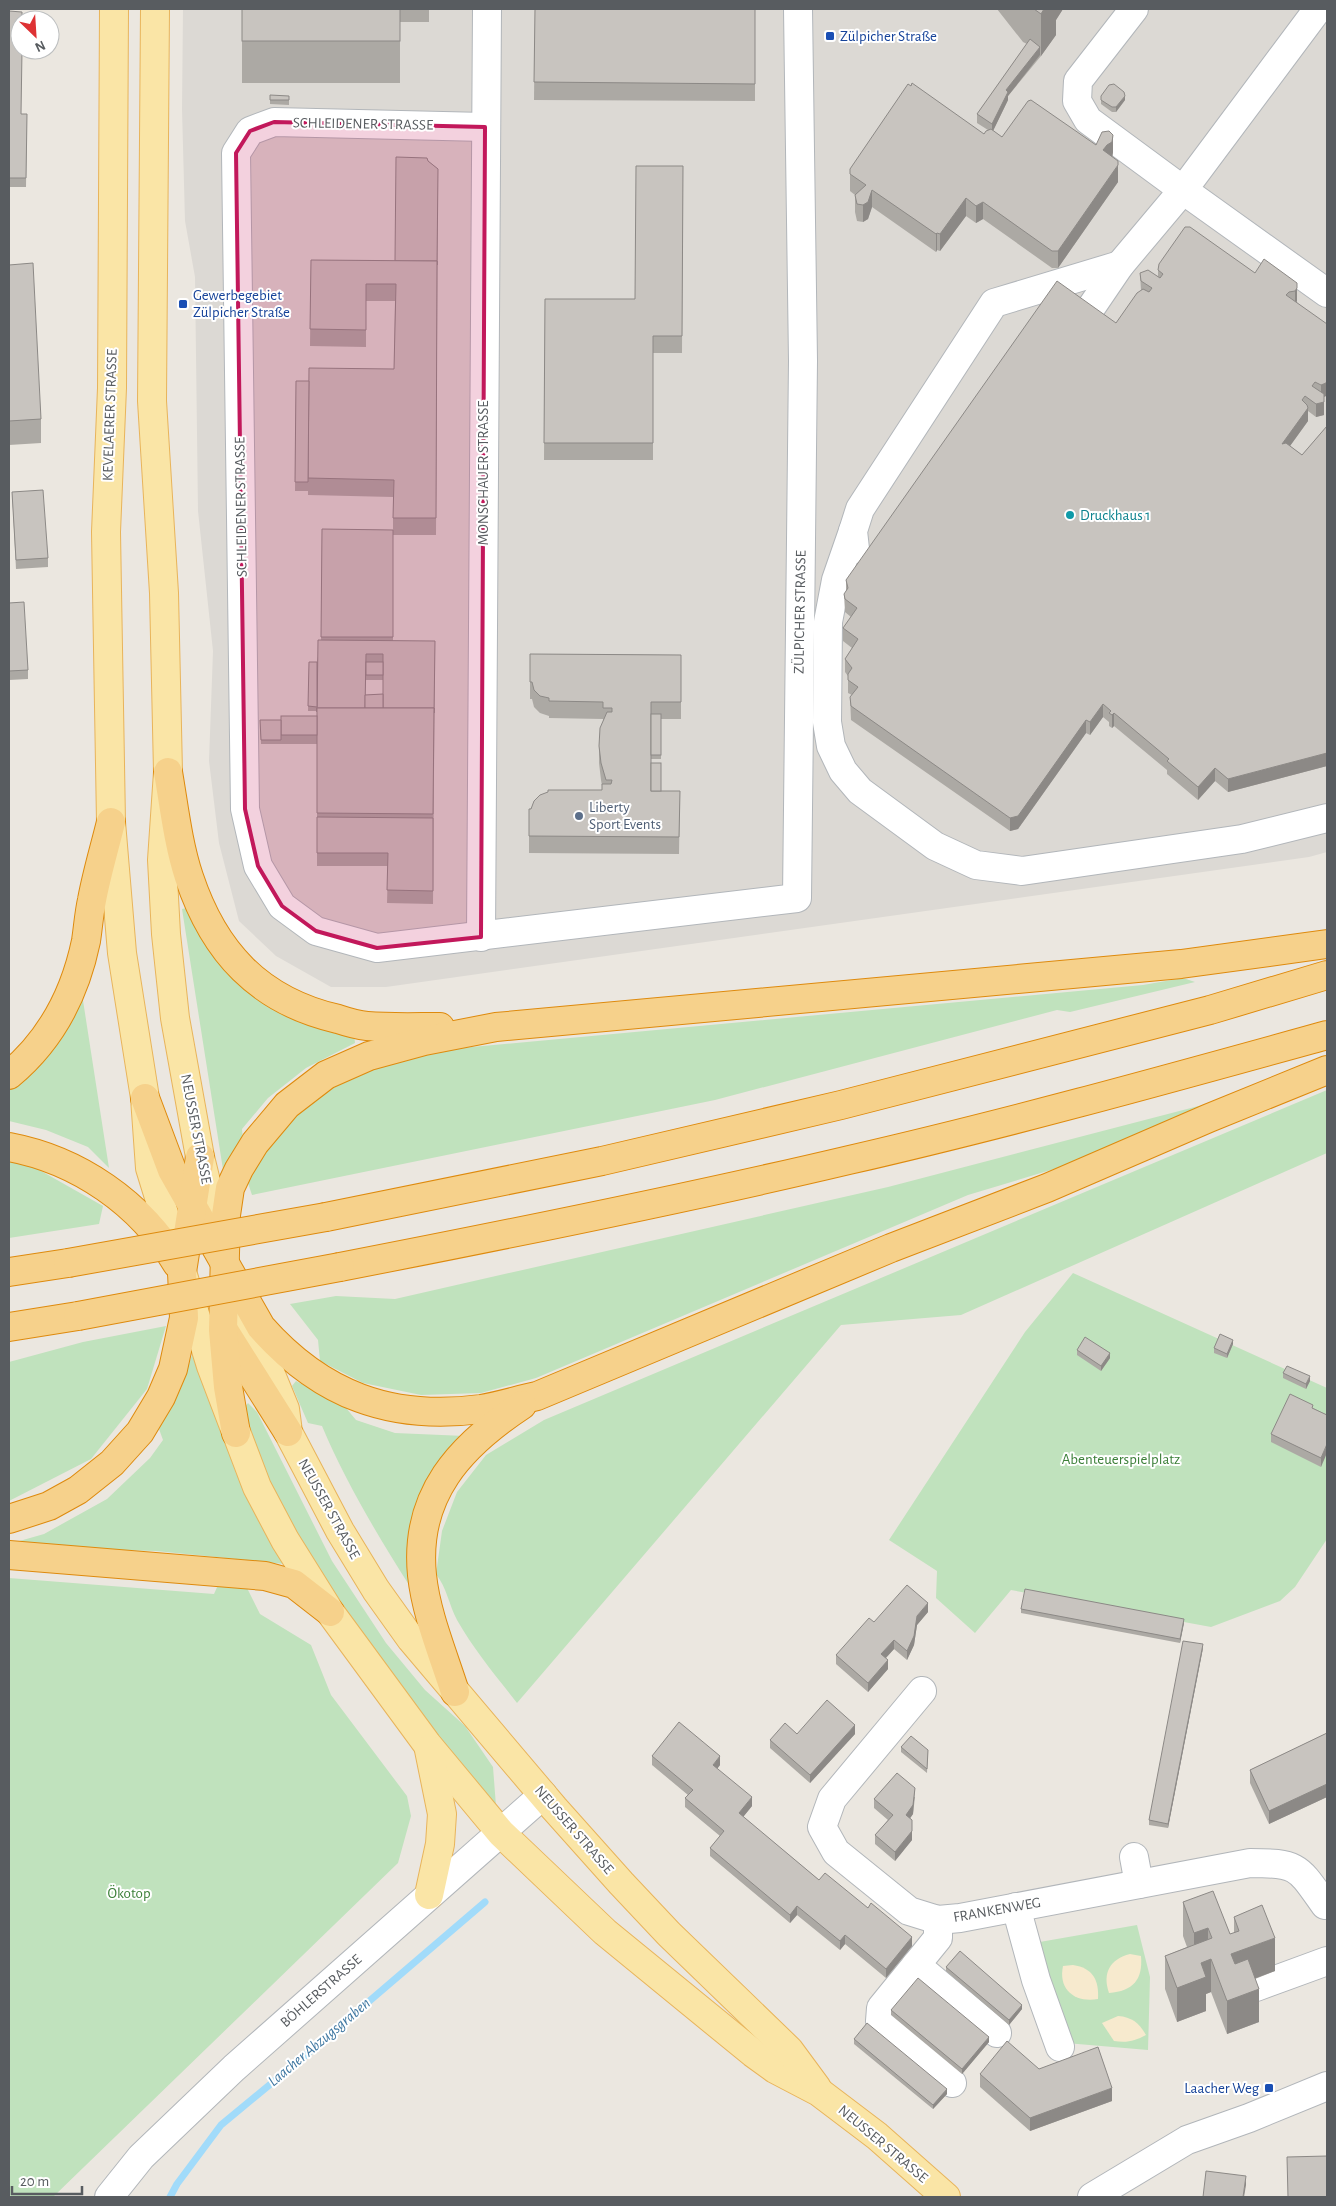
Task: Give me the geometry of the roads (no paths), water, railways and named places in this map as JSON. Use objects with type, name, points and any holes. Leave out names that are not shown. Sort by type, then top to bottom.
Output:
[{"type":"highway","points":[[168,772],[188,875],[201,910],[216,937],[237,965],[270,992],[310,1013],[366,1026],[496,1027]]},
{"type":"highway","points":[[9,1075],[25,1061],[47,1035],[64,1007],[76,976],[86,941],[92,899],[112,822]]},
{"type":"highway","points":[[236,1433],[228,1387],[223,1330],[226,1216],[230,1188],[255,1143],[287,1105],[326,1075],[369,1056],[424,1040],[496,1027],[1181,964],[1327,944]]},
{"type":"highway","points":[[9,1272],[326,1217],[602,1161],[841,1105],[1210,1010],[1327,975]]},
{"type":"highway","points":[[9,1327],[340,1267],[613,1213],[851,1160],[1090,1100],[1327,1034]]},
{"type":"highway","points":[[145,1098],[172,1170],[192,1202],[261,1326],[275,1342],[314,1376],[347,1394],[395,1409],[438,1413],[482,1409],[536,1396],[891,1248],[1047,1188],[1209,1118],[1327,1070]]},
{"type":"highway","points":[[9,1147],[32,1151],[78,1171],[115,1194],[140,1215],[168,1248],[182,1272],[250,1369],[288,1432]]},
{"type":"highway","points":[[9,1519],[49,1506],[78,1490],[112,1463],[140,1432],[161,1397],[173,1370],[184,1318],[182,1272],[200,1157]]},
{"type":"highway","points":[[455,1692],[434,1626],[422,1576],[420,1546],[427,1511],[441,1480],[465,1450],[496,1422],[536,1396]]},
{"type":"highway","points":[[9,1555],[265,1576],[294,1584],[330,1612]]},
{"type":"main road","name":"KEVELAERER STRASSE","points":[[112,822],[106,532],[112,388],[114,9]]},
{"type":"main road","points":[[155,9],[152,400],[164,593],[168,772]]},
{"type":"main road","name":"NEUSSER STRASSE","points":[[168,772],[162,860],[166,934],[175,1018],[200,1157],[226,1264],[285,1409],[288,1432],[340,1531],[376,1590],[410,1639],[621,1883],[670,1934],[789,2050],[819,2092]]},
{"type":"main road","name":"NEUSSER STRASSE","points":[[112,822],[122,953],[145,1098],[150,1168],[211,1366],[257,1487],[285,1540],[330,1612],[427,1744],[501,1833],[605,1932],[774,2069],[819,2092],[877,2136],[946,2197]]},
{"type":"main road","points":[[427,1744],[442,1814],[440,1844],[429,1896]]},
{"type":"street","name":"MONSCHAUER STRASSE","points":[[481,936],[487,9]]},
{"type":"street","name":"ZÜLPICHER STRASSE","points":[[481,936],[797,898],[803,361],[798,9]]},
{"type":"street","points":[[1134,9],[1078,81],[1077,101],[1088,120],[1327,293]]},
{"type":"street","points":[[1086,315],[1120,266],[1183,190],[1318,9]]},
{"type":"street","name":"SCHLEIDENER STRASSE","points":[[481,936],[378,948],[316,932],[282,906],[258,866],[246,809],[236,153],[250,131],[274,122],[485,127]]},
{"type":"street","points":[[1120,266],[994,303],[860,509],[836,580],[828,622],[827,722],[831,746],[843,771],[860,791],[935,846],[976,865],[1022,871],[1242,839],[1327,818]]},
{"type":"street","points":[[853,531],[858,574]]},
{"type":"street","name":"FRANKENWEG","points":[[922,1691],[832,1799],[822,1827],[836,1852],[909,1911],[938,1920],[960,1918],[1250,1863],[1281,1863],[1302,1872],[1327,1907]]},
{"type":"street","name":"BÖHLERSTRASSE","points":[[109,2197],[141,2157],[195,2104],[543,1795]]},
{"type":"street","points":[[1134,1857],[1139,1884]]},
{"type":"street","points":[[1016,1907],[1036,1980],[1060,2047]]},
{"type":"street","points":[[938,1920],[938,1938],[880,2008],[880,2021],[952,2083]]},
{"type":"street","points":[[1256,1987],[1327,1961]]},
{"type":"street","points":[[916,1965],[997,2033]]},
{"type":"street","points":[[1092,2197],[1187,2140],[1249,2118],[1327,2086]]},
{"type":"street","points":[[1116,2197],[1138,2169]]},
{"type":"waterway","name":"Laacher Abzugsgraben","points":[[170,2197],[177,2184],[221,2125],[485,1902]]},
{"type":"place","name":"Zülpicher Straße","points":[[830,36]]},
{"type":"place","name":"Gewerbegebiet Zülpicher Straße","points":[[183,304]]},
{"type":"place","name":"Druckhaus 1","points":[[1070,515]]},
{"type":"place","name":"Liberty Sport Events","points":[[579,816]]},
{"type":"place","name":"Laacher Weg","points":[[1269,2088]]},
{"type":"park label","name":"Abenteuerspielplatz","points":[[1121,1459]]},
{"type":"park label","name":"Ökotop","points":[[129,1893]]}]
